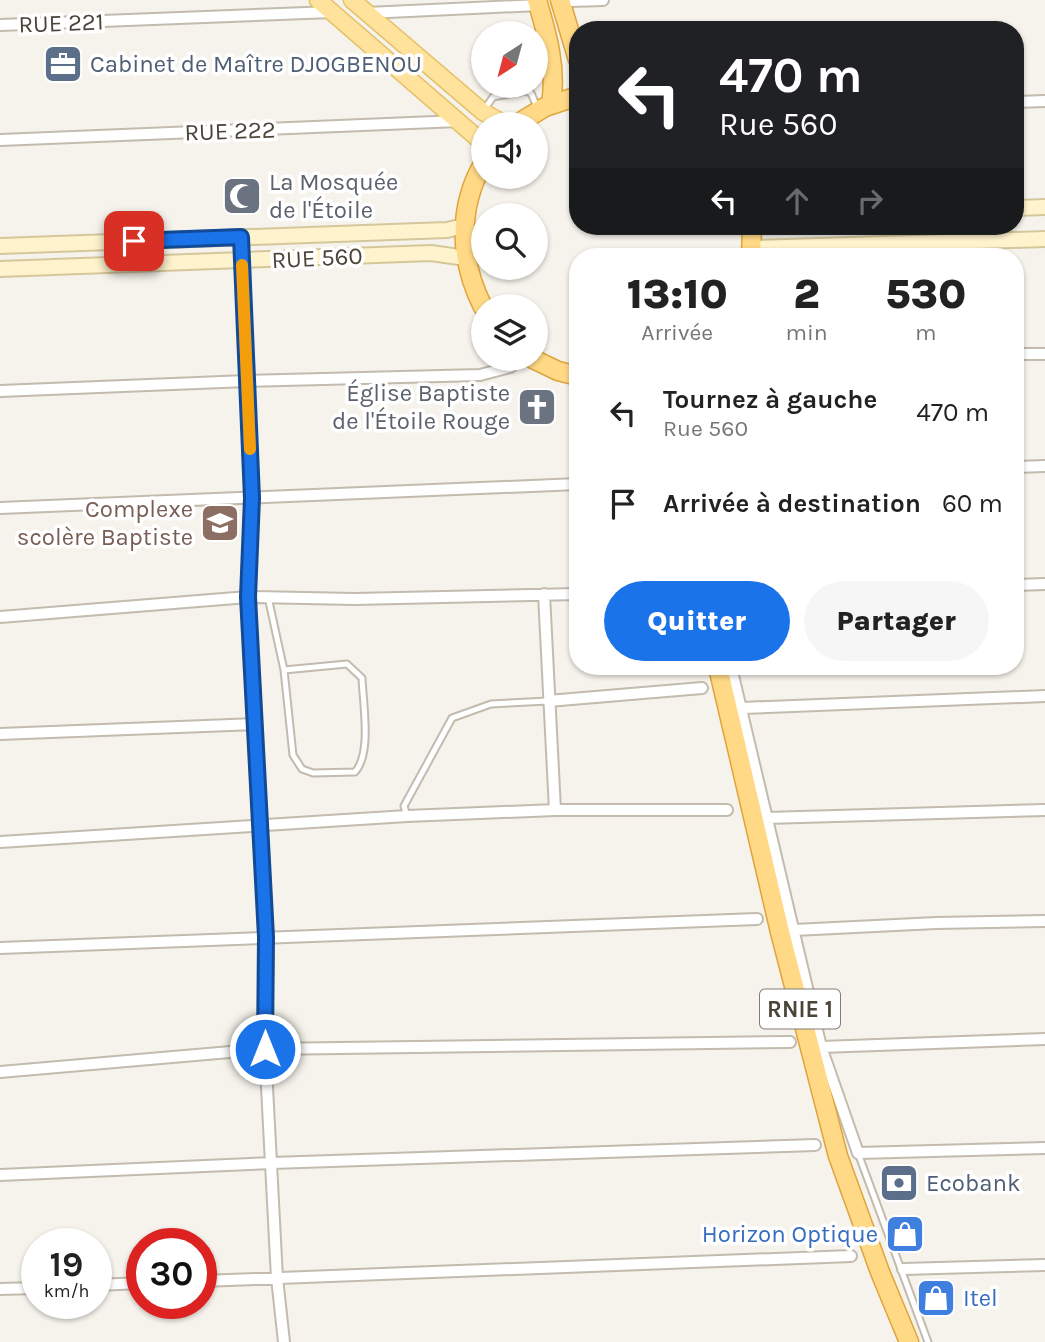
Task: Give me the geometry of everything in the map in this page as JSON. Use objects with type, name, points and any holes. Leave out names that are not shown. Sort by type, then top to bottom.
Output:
[{"type":"highway","points":[[567,0],[571,21]]},
{"type":"highway","points":[[538,3],[553,65],[554,85],[545,107]]},
{"type":"highway","points":[[537,112],[569,99]]},
{"type":"highway","points":[[472,189],[464,226],[466,258],[477,294]]},
{"type":"highway","points":[[548,366],[569,374]]},
{"type":"highway","name":"RNIE 1","points":[[720,675],[780,932],[838,1156],[880,1272],[909,1342]]},
{"type":"main road","points":[[318,0],[471,132]]},
{"type":"main road","points":[[352,0],[483,112]]},
{"type":"main road","points":[[1024,208],[1045,207]]},
{"type":"main road","name":"RUE 560","points":[[0,246],[447,230],[464,226]]},
{"type":"main road","points":[[856,248],[1045,239]]},
{"type":"main road","name":"RUE 560","points":[[0,269],[430,253],[466,258]]},
{"type":"street","points":[[575,21],[567,0],[603,0]]},
{"type":"street","points":[[367,13],[538,3]]},
{"type":"street","name":"RUE 221","points":[[0,25],[332,12]]},
{"type":"street","points":[[1024,102],[1045,101]]},
{"type":"street","name":"RUE 222","points":[[0,140],[459,121]]},
{"type":"street","points":[[241,237],[252,498],[248,597],[266,937],[265,1049],[277,1278],[284,1342]]},
{"type":"street","points":[[1024,354],[1045,354]]},
{"type":"street","points":[[0,391],[480,375],[495,371]]},
{"type":"street","points":[[1024,467],[1045,466]]},
{"type":"street","points":[[0,508],[569,484]]},
{"type":"street","points":[[1024,584],[1045,583]]},
{"type":"street","points":[[544,594],[555,810]]},
{"type":"street","points":[[0,617],[248,597],[355,599],[569,594]]},
{"type":"street","points":[[733,675],[821,1047],[858,1153],[1045,1149]]},
{"type":"street","points":[[548,701],[702,688]]},
{"type":"street","points":[[742,708],[1045,695]]},
{"type":"street","points":[[0,734],[256,724]]},
{"type":"street","points":[[0,842],[407,816],[555,810],[727,810]]},
{"type":"street","points":[[766,818],[1045,810]]},
{"type":"street","points":[[0,948],[757,919]]},
{"type":"street","points":[[794,930],[1045,921]]},
{"type":"street","points":[[821,1047],[1045,1039]]},
{"type":"street","points":[[0,1072],[265,1049],[790,1042]]},
{"type":"street","points":[[0,1175],[816,1145]]},
{"type":"street","points":[[217,1280],[851,1256]]},
{"type":"street","points":[[903,1269],[1045,1265]]},
{"type":"street","points":[[0,1289],[21,1288]]},
{"type":"lane","points":[[483,112],[494,97],[525,91],[531,93],[545,107]]},
{"type":"lane","points":[[268,597],[284,670],[293,755],[302,769],[313,773],[355,772],[362,765],[365,752],[362,678],[347,664],[284,670]]},
{"type":"lane","points":[[407,816],[404,806],[452,718],[491,704],[548,701]]},
{"type":"lane","points":[[858,1153],[928,1342]]},
{"type":"slow traffic","points":[[242,265],[250,449]]},
{"type":"place","name":"Cabinet de Maître DJOGBENOU","points":[[63,64]]},
{"type":"place","name":"La Mosquée de l'Étoile","points":[[242,196]]},
{"type":"place","name":"Église Baptiste de l'Étoile Rouge","points":[[537,407]]},
{"type":"place","name":"Complexe scolère Baptiste","points":[[220,523]]},
{"type":"place","name":"Ecobank","points":[[899,1183]]},
{"type":"place","name":"Horizon Optique","points":[[905,1234]]},
{"type":"place","name":"Itel","points":[[936,1298]]},
{"type":"route","points":[[134,241],[241,237],[252,498],[248,597],[266,937],[265,1049]]}]
